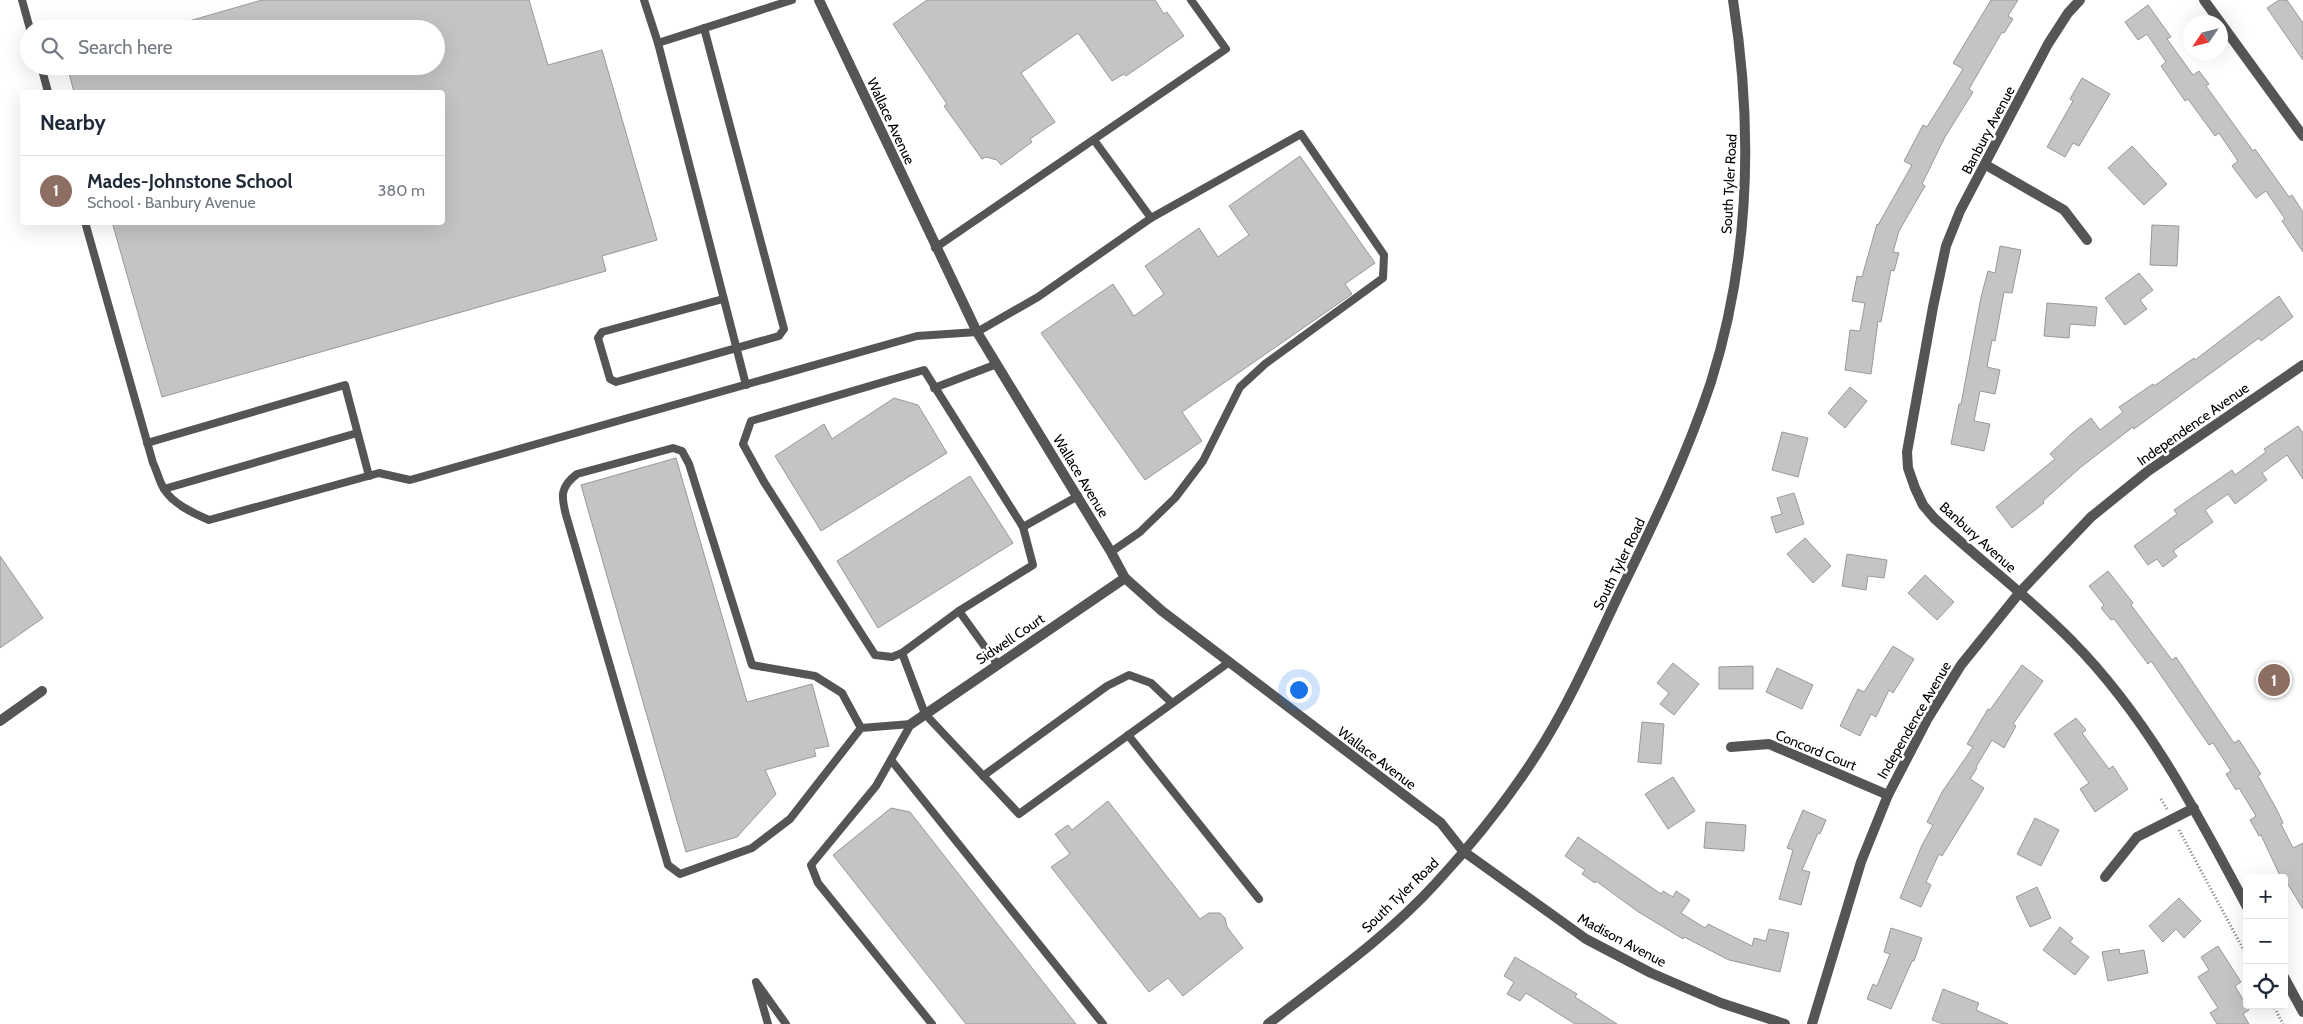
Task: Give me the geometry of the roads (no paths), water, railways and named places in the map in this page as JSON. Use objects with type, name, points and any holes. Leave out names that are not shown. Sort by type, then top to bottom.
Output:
[{"type":"street","name":"Wallace Avenue","points":[[819,0],[977,332],[1078,496],[1125,578],[1162,611],[1228,663],[1441,823],[1463,851]]},
{"type":"street","name":"South Tyler Road","points":[[1268,1024],[1392,926],[1434,885],[1500,808],[1535,758],[1568,702],[1664,502],[1688,445],[1711,382],[1732,295],[1742,229],[1746,185],[1746,132],[1743,80],[1734,0]]},
{"type":"street","name":"Banbury Avenue","points":[[2080,0],[2068,13],[2048,44],[1986,165],[1960,211],[1946,246],[1934,298],[1912,422],[1907,452],[1908,468],[1923,505],[1934,518],[2020,592],[2072,642],[2114,690],[2152,739],[2194,808],[2243,900]]},
{"type":"street","points":[[2204,0],[2303,136]]},
{"type":"street","points":[[1986,165],[2064,210],[2087,240]]},
{"type":"street","name":"Independence Avenue","points":[[1812,1024],[1861,862],[1888,795],[1928,718],[1961,665],[2020,592],[2091,517],[2148,471],[2303,365]]},
{"type":"street","name":"Sidwell Court","points":[[911,724],[1125,578]]},
{"type":"street","points":[[0,722],[42,691]]},
{"type":"street","name":"Concord Court","points":[[1731,747],[1769,744],[1888,795]]},
{"type":"street","points":[[2105,877],[2137,838],[2194,808]]},
{"type":"street","name":"Madison Avenue","points":[[1463,851],[1586,940],[1651,973],[1721,1003],[1785,1024]]},
{"type":"street","points":[[2288,984],[2303,1012]]},
{"type":"lane","points":[[22,0],[28,20]]},
{"type":"lane","points":[[644,0],[658,43],[746,385]]},
{"type":"lane","points":[[658,43],[792,0]]},
{"type":"lane","points":[[936,248],[1226,50],[1190,0]]},
{"type":"lane","points":[[704,28],[784,328],[779,336],[616,382],[610,379],[598,338],[602,332],[723,299]]},
{"type":"lane","points":[[43,75],[47,90]]},
{"type":"lane","points":[[86,225],[148,443],[164,489],[177,503],[192,513],[209,520],[379,473],[410,480],[917,336],[977,332],[1038,297],[1151,218],[1301,134],[1384,255],[1383,278],[1265,364],[1240,387],[1203,461],[1175,498],[1140,532],[1111,552]]},
{"type":"lane","points":[[1094,140],[1151,218]]},
{"type":"lane","points":[[934,388],[997,364]]},
{"type":"lane","points":[[924,370],[1023,527],[1033,565],[959,611],[902,653],[892,658],[875,654],[784,514],[743,444],[751,421],[924,370]]},
{"type":"lane","points":[[148,443],[345,385],[369,476]]},
{"type":"lane","points":[[164,489],[357,432]]},
{"type":"lane","points":[[860,728],[842,693],[815,676],[752,664],[689,464],[682,452],[673,448],[576,474],[566,483],[562,499],[566,515],[668,865],[680,874],[752,848],[790,819],[860,728],[911,724]]},
{"type":"lane","points":[[1023,527],[1078,496]]},
{"type":"lane","points":[[959,611],[998,665]]},
{"type":"lane","points":[[902,653],[925,714],[1019,814],[1228,663]]},
{"type":"lane","points":[[983,776],[1107,686],[1129,675],[1151,683],[1172,703]]},
{"type":"lane","points":[[911,724],[876,786],[810,865],[818,883],[932,1024]]},
{"type":"lane","points":[[1128,735],[1259,899]]},
{"type":"lane","points":[[890,760],[1103,1024]]},
{"type":"lane","points":[[768,1024],[756,982],[786,1024]]},
{"type":"place","name":"Mades-Johnstone School","points":[[2274,680]]}]
